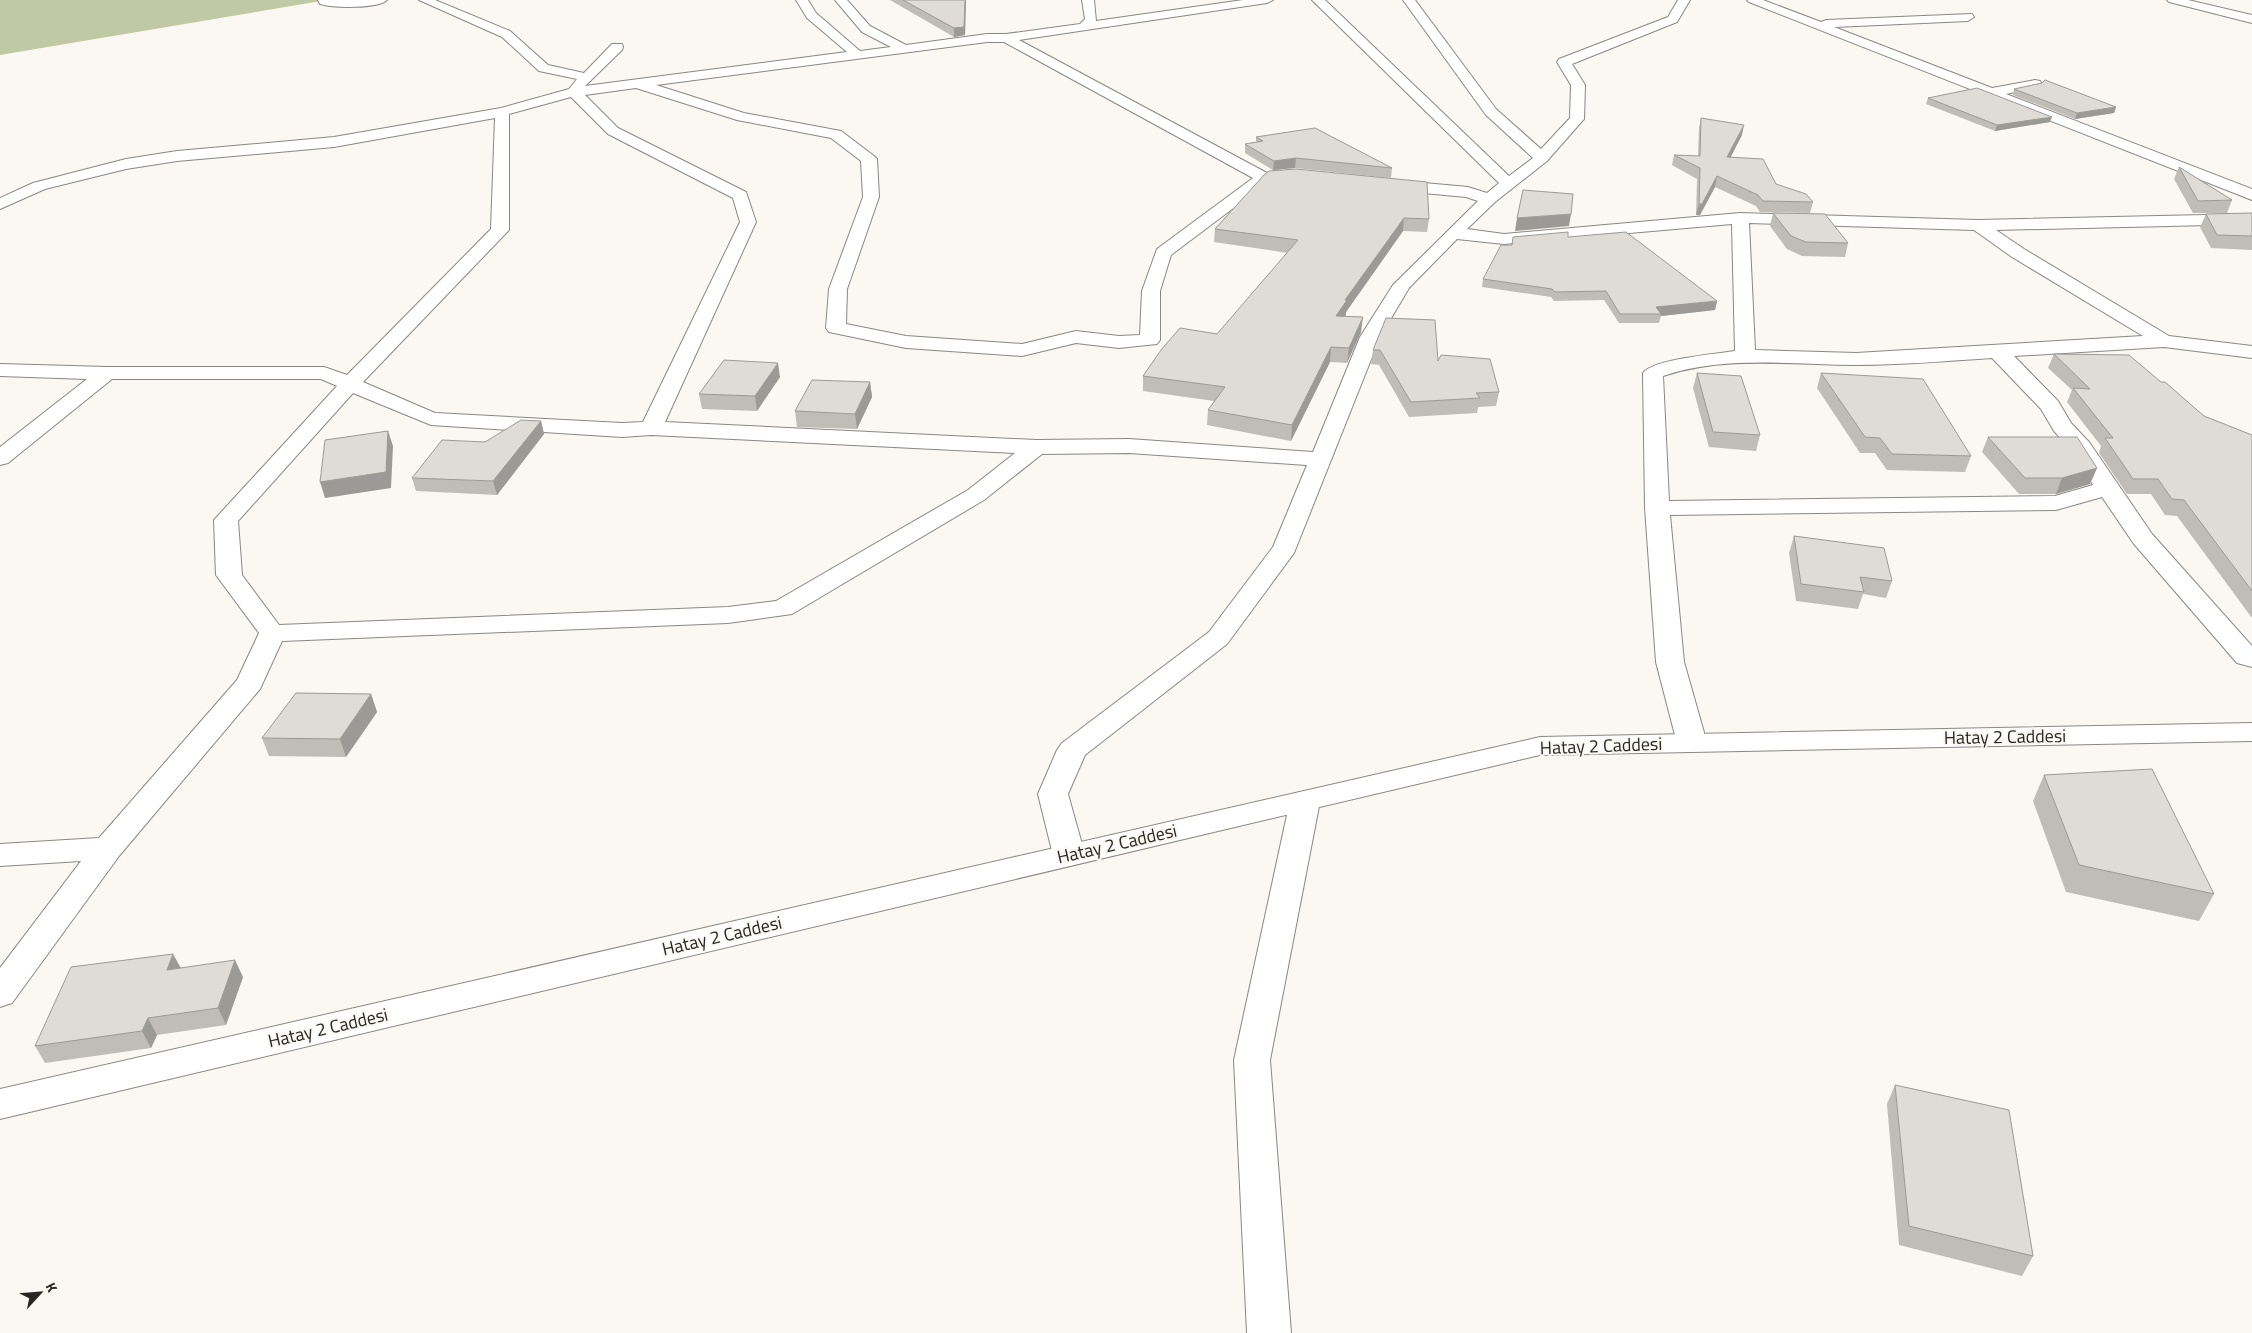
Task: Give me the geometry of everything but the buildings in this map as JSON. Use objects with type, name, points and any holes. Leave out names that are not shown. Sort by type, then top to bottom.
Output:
[{"type":"street","points":[[324,0],[324,2],[342,4],[381,0]]},
{"type":"street","points":[[425,0],[506,34],[544,68],[585,77]]},
{"type":"street","points":[[802,0],[811,15],[855,54]]},
{"type":"street","points":[[841,0],[866,29],[903,48]]},
{"type":"street","points":[[1084,26],[1091,20],[1088,0]]},
{"type":"street","points":[[0,204],[39,186],[126,164],[177,156],[334,142],[502,112],[574,92],[903,48],[987,38],[1006,38],[1267,0]]},
{"type":"street","points":[[1318,0],[1509,184]]},
{"type":"street","points":[[1409,0],[1491,112],[1542,158]]},
{"type":"street","points":[[1542,158],[1577,119],[1578,85],[1564,62],[1673,19],[1684,0]]},
{"type":"street","points":[[1753,0],[2252,195]]},
{"type":"street","points":[[2173,0],[2252,19]]},
{"type":"street","points":[[2221,11],[2252,5]]},
{"type":"street","points":[[1069,856],[1053,794],[1072,750],[1218,638],[1285,548],[1370,337],[1402,285],[1452,233],[1489,199],[1542,158],[1586,116],[1579,77],[1584,68],[1664,37],[1697,7]]},
{"type":"street","points":[[1817,25],[1968,17]]},
{"type":"street","points":[[1006,38],[1264,178]]},
{"type":"street","points":[[574,92],[585,77],[592,74],[617,47]]},
{"type":"street","points":[[637,84],[742,116],[836,134],[869,159],[871,197],[838,289],[836,328],[906,342],[1022,350],[1076,337],[1119,342],[1150,340],[1151,291],[1163,253],[1264,178],[1295,175],[1314,177]]},
{"type":"street","points":[[1990,93],[2035,84]]},
{"type":"street","points":[[574,92],[612,132],[740,195],[748,222],[651,428]]},
{"type":"street","points":[[272,633],[229,575],[226,520],[351,383],[500,230],[502,112]]},
{"type":"street","points":[[1372,183],[1468,192],[1489,199]]},
{"type":"street","points":[[1452,233],[1504,239],[1740,218],[1978,225],[2252,219]]},
{"type":"street","points":[[1740,218],[1745,356]]},
{"type":"street","points":[[1978,225],[2018,253],[2164,341]]},
{"type":"street","points":[[1692,744],[1670,662],[1658,508],[1653,373],[1674,366],[1745,356],[1856,359],[2164,341],[2252,352]]},
{"type":"street","points":[[1997,351],[2050,406],[2062,426],[2081,447],[2143,539],[2247,657],[2252,660]]},
{"type":"street","points":[[0,370],[107,373],[324,373],[431,419],[622,430],[651,428],[1036,447],[1129,446],[1321,459]]},
{"type":"street","points":[[0,458],[107,373]]},
{"type":"street","points":[[272,633],[728,615],[783,608],[976,496],[1036,447]]},
{"type":"street","points":[[1658,508],[2056,503],[2107,488]]},
{"type":"street","points":[[0,994],[108,848],[250,683],[272,633]]},
{"type":"street","name":"Hatay 2 Caddesi","points":[[0,1104],[1540,746],[2252,732]]},
{"type":"street","points":[[1269,1333],[1252,1060],[1305,801]]},
{"type":"street","points":[[0,855],[108,848]]},
{"type":"green space","points":[[0,0],[327,0],[0,55]]}]
